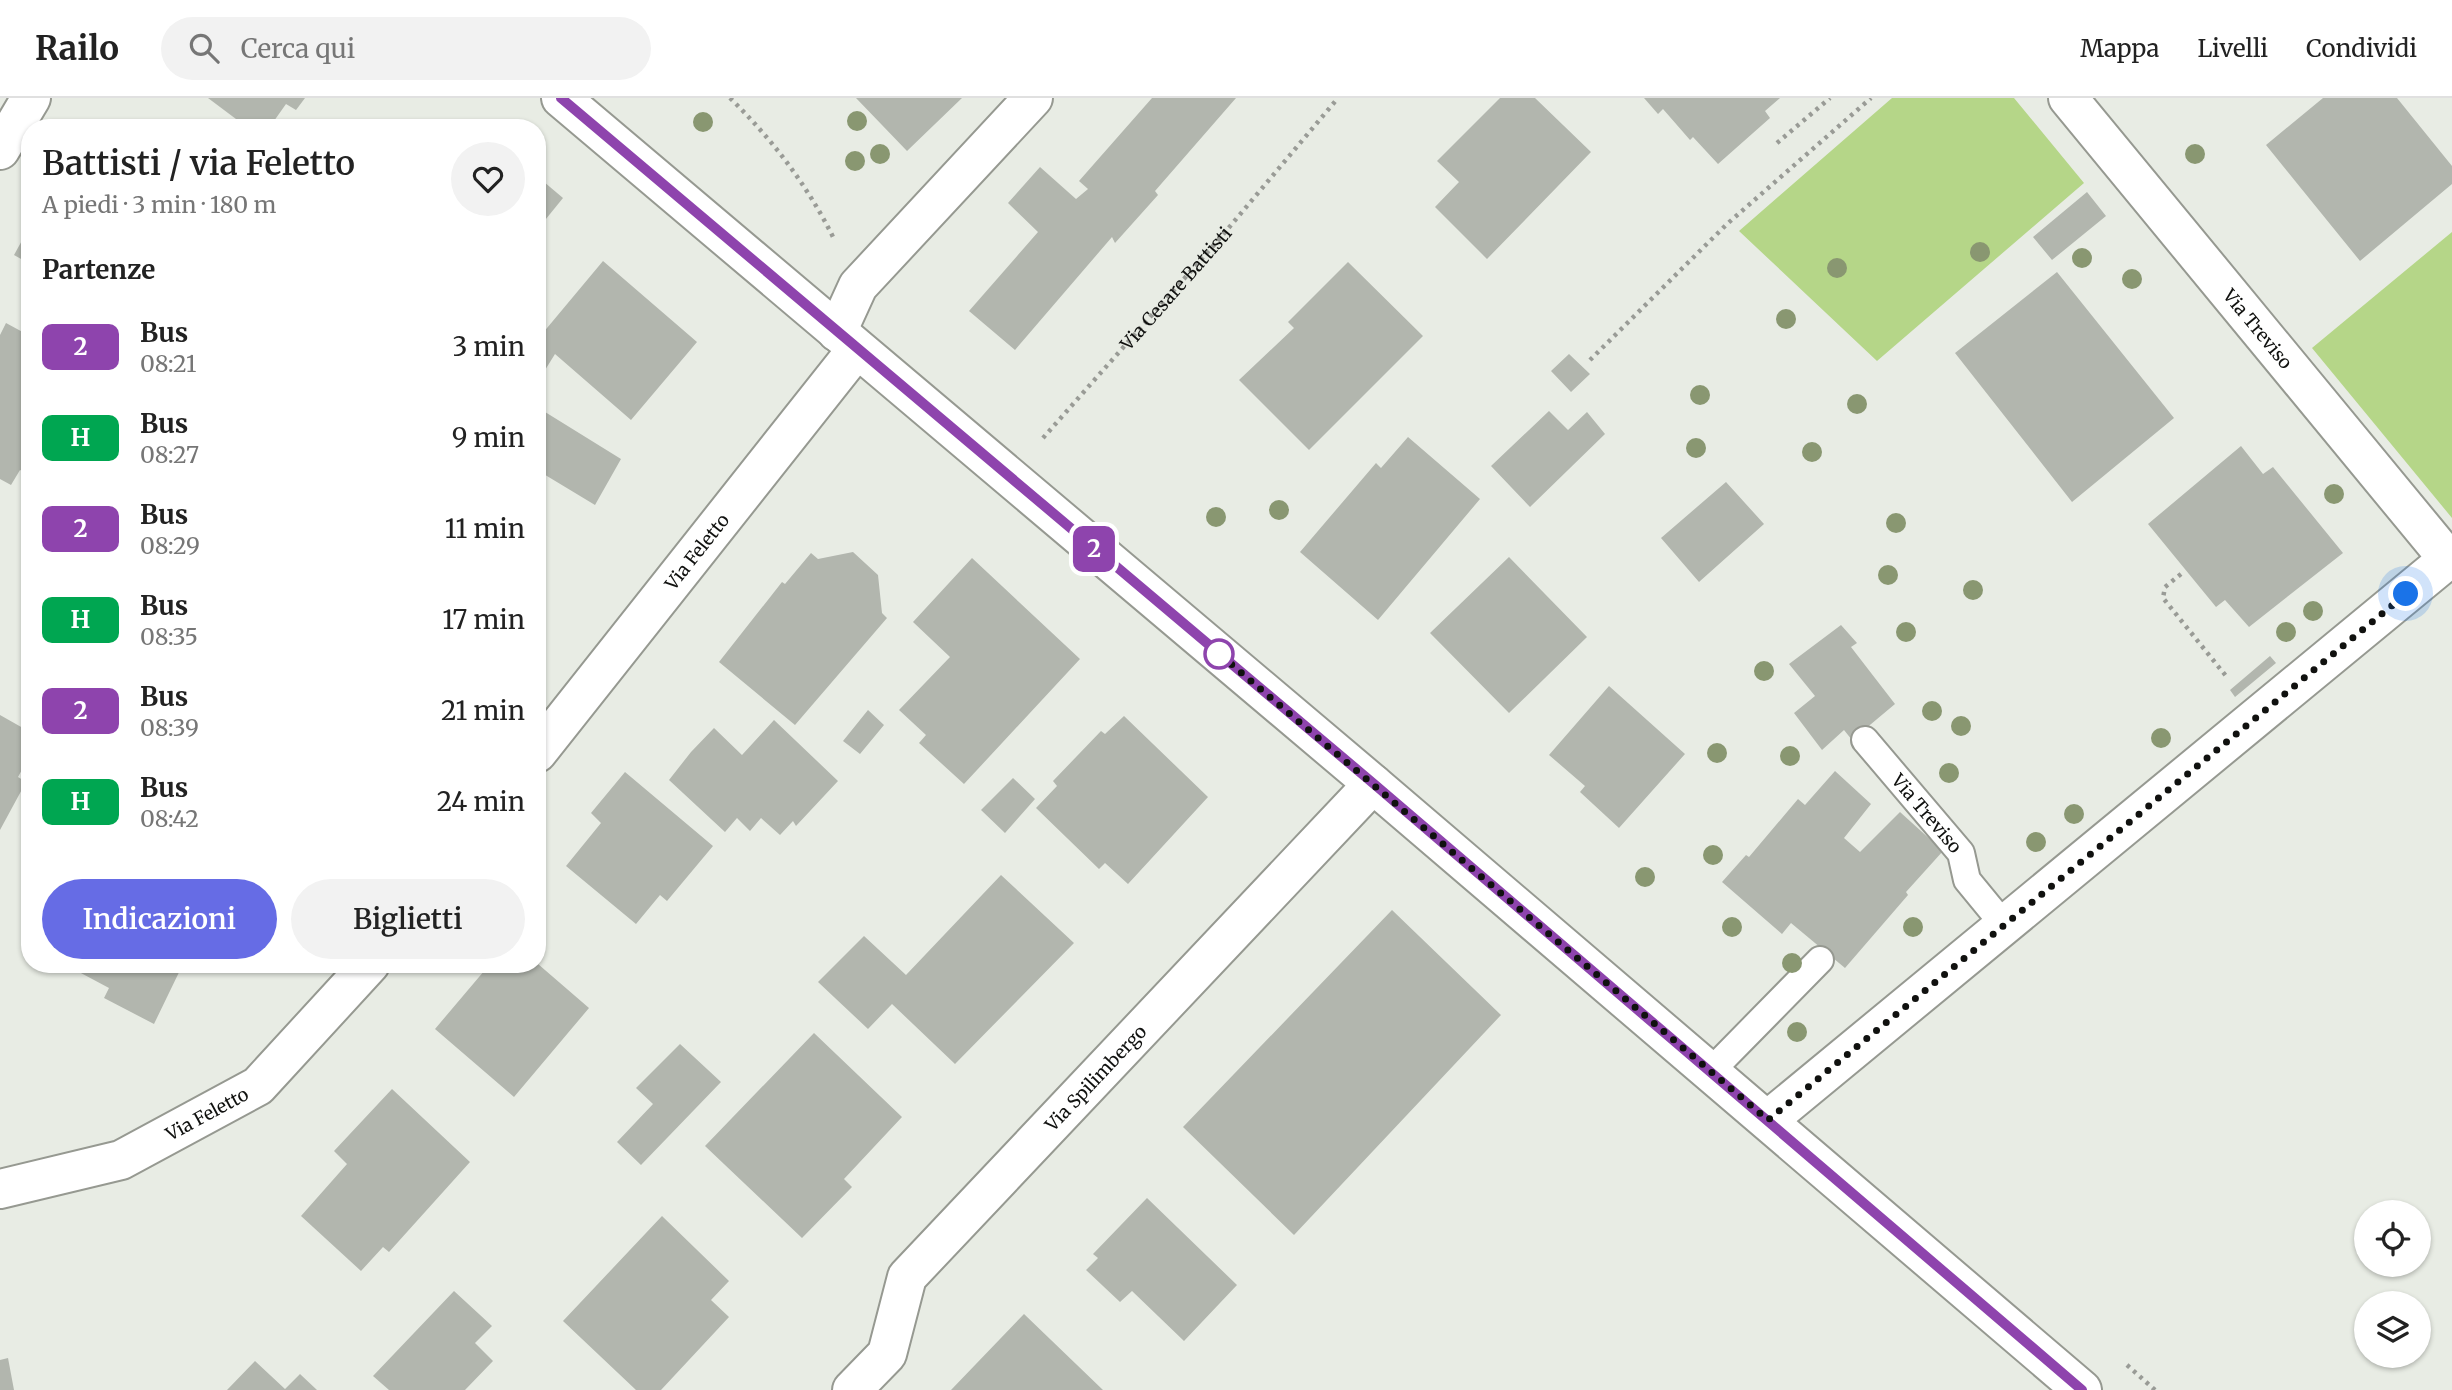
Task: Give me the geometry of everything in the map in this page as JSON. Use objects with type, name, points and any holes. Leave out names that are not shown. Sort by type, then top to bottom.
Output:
[{"type":"street","points":[[0,150],[31,98]]},
{"type":"street","points":[[561,98],[1374,784],[2082,1390]]},
{"type":"street","points":[[847,340],[858,286],[1033,98]]},
{"type":"street","name":"Via Treviso","points":[[1768,1120],[2450,558],[2068,98]]},
{"type":"street","name":"Via Feletto","points":[[546,741],[847,340]]},
{"type":"street","name":"Via Spilimbergo","points":[[852,1390],[887,1354],[907,1277],[1374,784]]},
{"type":"street","name":"Via Feletto","points":[[0,1189],[121,1160],[258,1086],[362,973]]},
{"type":"lane","name":"Via Treviso","points":[[1865,740],[1961,853],[1967,880],[2004,925]]},
{"type":"lane","points":[[1711,1071],[1820,960]]},
{"type":"path","points":[[730,98],[749,116],[790,166],[828,226],[858,286]]},
{"type":"path","name":"Via Cesare Battisti","points":[[1010,478],[1077,397],[1221,237],[1338,98]]},
{"type":"path","points":[[1777,143],[1830,98]]},
{"type":"path","points":[[1590,360],[1727,224],[1871,98]]},
{"type":"path","points":[[2181,574],[2165,587],[2163,598],[2234,686]]},
{"type":"green space","points":[[1892,98],[2014,98],[2084,183],[1877,361],[1739,231]]},
{"type":"green space","points":[[2452,232],[2452,518],[2312,348]]},
{"type":"building","points":[[208,98],[305,98],[296,110],[286,104],[275,119],[236,119]]},
{"type":"building","points":[[856,98],[962,98],[907,151]]},
{"type":"building","points":[[1152,98],[1236,98],[1155,191],[1158,195],[1115,243],[1112,237],[1015,350],[969,311],[1038,232],[1008,203],[1040,167],[1076,199],[1088,189],[1079,181]]},
{"type":"building","points":[[1500,98],[1535,98],[1591,152],[1487,259],[1435,207],[1459,182],[1437,161]]},
{"type":"building","points":[[1644,98],[1780,98],[1765,111],[1770,118],[1718,164],[1693,137],[1690,140],[1663,109],[1658,114]]},
{"type":"building","points":[[2323,98],[2397,98],[2452,166],[2452,184],[2360,261],[2266,145]]},
{"type":"building","points":[[546,184],[563,198],[546,219]]},
{"type":"building","points":[[2087,192],[2106,216],[2052,260],[2033,237]]},
{"type":"building","points":[[21,242],[21,259],[14,255]]},
{"type":"building","points":[[603,261],[697,342],[631,420],[555,354],[546,368],[546,329]]},
{"type":"building","points":[[1348,262],[1423,336],[1309,450],[1239,380],[1294,328],[1288,322]]},
{"type":"building","points":[[2057,272],[2174,418],[2072,502],[1955,353]]},
{"type":"building","points":[[6,323],[21,331],[21,470],[11,485],[0,479],[0,335]]},
{"type":"building","points":[[1569,354],[1590,374],[1571,392],[1551,371]]},
{"type":"building","points":[[1549,411],[1568,430],[1587,412],[1605,434],[1530,507],[1491,466]]},
{"type":"building","points":[[546,413],[621,459],[595,505],[546,475]]},
{"type":"building","points":[[1408,437],[1480,499],[1378,620],[1300,552],[1376,463],[1381,468]]},
{"type":"building","points":[[2241,446],[2263,474],[2273,467],[2343,553],[2249,627],[2225,600],[2216,607],[2148,524]]},
{"type":"building","points":[[1726,482],[1764,524],[1699,582],[1661,538]]},
{"type":"building","points":[[853,552],[878,575],[882,613],[887,618],[795,725],[719,662],[782,582],[785,584],[811,553],[818,559]]},
{"type":"building","points":[[1509,557],[1587,637],[1509,713],[1430,633]]},
{"type":"building","points":[[972,558],[1080,659],[964,784],[919,743],[926,735],[899,710],[950,657],[913,622]]},
{"type":"building","points":[[1841,625],[1857,643],[1851,647],[1895,704],[1852,740],[1844,730],[1822,750],[1794,713],[1815,696],[1789,664]]},
{"type":"building","points":[[2270,656],[2276,663],[2235,697],[2230,690]]},
{"type":"building","points":[[1609,686],[1685,754],[1619,828],[1580,792],[1585,786],[1549,755]]},
{"type":"building","points":[[868,710],[884,725],[860,754],[843,741]]},
{"type":"building","points":[[0,715],[21,727],[21,772],[18,777],[21,779],[21,791],[0,830]]},
{"type":"building","points":[[1124,716],[1208,797],[1128,884],[1105,863],[1099,869],[1036,808],[1057,786],[1053,781],[1101,731],[1105,734]]},
{"type":"building","points":[[774,720],[838,781],[796,826],[793,821],[780,835],[761,818],[750,831],[737,818],[725,832],[669,780],[714,728],[742,755]]},
{"type":"building","points":[[1835,771],[1871,804],[1844,838],[1860,852],[1900,812],[1943,851],[1845,968],[1791,923],[1782,934],[1722,882],[1746,855],[1749,857],[1798,799],[1805,805]]},
{"type":"building","points":[[625,772],[713,846],[667,901],[660,895],[636,924],[566,866],[601,823],[591,813]]},
{"type":"building","points":[[1013,778],[1035,799],[1005,833],[981,810]]},
{"type":"building","points":[[1001,875],[1074,943],[955,1064],[892,1004],[868,1029],[818,982],[864,936],[906,975]]},
{"type":"building","points":[[1392,910],[1501,1015],[1294,1235],[1183,1127]]},
{"type":"building","points":[[546,971],[589,1008],[514,1097],[435,1029],[482,973]]},
{"type":"building","points":[[81,973],[179,973],[154,1024],[104,998],[109,988]]},
{"type":"building","points":[[814,1033],[902,1117],[844,1179],[852,1187],[802,1238],[705,1146]]},
{"type":"building","points":[[680,1044],[721,1082],[641,1165],[617,1142],[653,1104],[636,1088]]},
{"type":"building","points":[[392,1089],[470,1162],[389,1252],[383,1247],[361,1271],[301,1216],[347,1164],[334,1151]]},
{"type":"building","points":[[1147,1198],[1237,1285],[1184,1341],[1132,1291],[1120,1302],[1086,1270],[1098,1258],[1093,1254]]},
{"type":"building","points":[[662,1216],[729,1281],[711,1300],[729,1317],[661,1390],[636,1390],[563,1321]]},
{"type":"building","points":[[454,1291],[492,1326],[475,1343],[493,1361],[465,1390],[389,1390],[373,1376]]},
{"type":"building","points":[[1024,1314],[1103,1390],[951,1390]]},
{"type":"building","points":[[8,1358],[14,1390],[0,1390],[0,1360]]},
{"type":"building","points":[[255,1361],[285,1389],[300,1374],[317,1390],[227,1390]]},
{"type":"bus line","name":"2","points":[[561,98],[1374,784],[2082,1390]]},
{"type":"route","points":[[1219,654],[1211,647],[1768,1120],[2406,594]]}]
